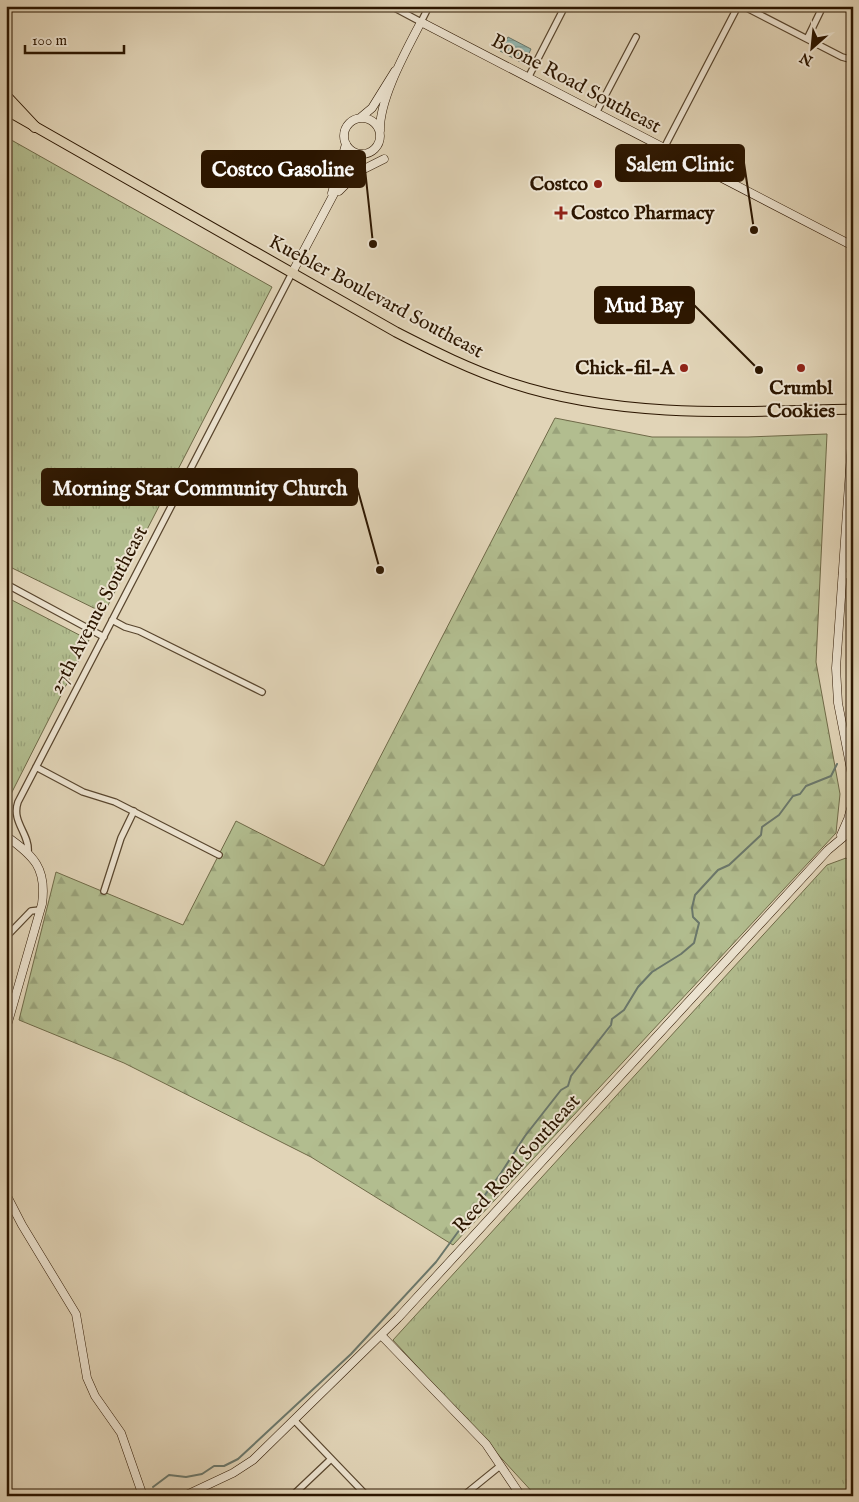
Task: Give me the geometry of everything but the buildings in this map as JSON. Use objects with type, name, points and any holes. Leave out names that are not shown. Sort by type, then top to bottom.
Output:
[{"type":"highway","points":[[6,96],[35,127]]},
{"type":"main road","name":"Kuebler Boulevard Southeast","points":[[6,110],[292,273],[449,358],[512,383],[597,403],[684,411],[853,409]]},
{"type":"street","name":"Boone Road Southeast","points":[[391,6],[853,246]]},
{"type":"street","points":[[398,68],[389,78],[372,108],[346,128],[346,144],[354,152],[364,154],[377,147],[380,132],[380,113],[398,68],[430,6]]},
{"type":"street","points":[[528,78],[565,6]]},
{"type":"street","points":[[664,148],[738,6]]},
{"type":"street","points":[[744,6],[842,57],[853,60]]},
{"type":"street","points":[[807,39],[823,6]]},
{"type":"street","points":[[596,113],[636,37]]},
{"type":"street","points":[[360,118],[370,120],[380,132]]},
{"type":"street","name":"27th Avenue Southeast","points":[[330,200],[346,144]]},
{"type":"street","name":"27th Avenue Southeast","points":[[28,852],[28,846],[17,821],[16,809],[36,767],[330,200],[346,171],[364,154]]},
{"type":"street","points":[[330,200],[358,172],[384,159]]},
{"type":"street","points":[[853,427],[836,686],[853,780]]},
{"type":"street","points":[[842,574],[853,577]]},
{"type":"street","points":[[6,584],[104,636]]},
{"type":"street","points":[[112,620],[124,627],[139,631],[262,692]]},
{"type":"street","points":[[36,767],[83,792],[115,802],[218,855]]},
{"type":"street","points":[[838,839],[848,819],[853,802]]},
{"type":"street","points":[[104,891],[121,838],[134,812]]},
{"type":"street","name":"Reed Road Southeast","points":[[184,1496],[239,1470],[258,1456],[381,1335],[838,839],[853,829]]},
{"type":"street","points":[[6,836],[28,852],[39,866],[43,879],[40,910],[6,1029]]},
{"type":"street","points":[[838,839],[853,837]]},
{"type":"street","points":[[6,937],[31,911],[40,910]]},
{"type":"street","points":[[6,1194],[22,1225],[76,1314],[87,1378],[95,1396],[121,1433],[143,1496]]},
{"type":"street","points":[[381,1335],[466,1420],[486,1444],[521,1496]]},
{"type":"street","points":[[294,1420],[367,1496]]},
{"type":"street","points":[[292,1496],[331,1459]]},
{"type":"street","points":[[463,1496],[500,1466]]},
{"type":"green space","points":[[6,137],[272,287],[104,613],[6,565]]},
{"type":"green space","points":[[555,418],[652,437],[748,437],[827,434],[816,662],[840,794],[836,833],[453,1245],[311,1157],[124,1063],[19,1020],[56,872],[183,925],[236,821],[324,866]]},
{"type":"green space","points":[[6,597],[89,640],[12,792],[6,810]]},
{"type":"green space","points":[[846,858],[853,864],[853,1496],[536,1496],[393,1340],[827,865]]},
{"type":"water","points":[[508,37],[531,49],[524,64],[500,51]]},
{"type":"waterway","points":[[153,1487],[169,1475],[186,1477],[202,1474],[214,1466],[224,1466],[238,1459],[351,1354],[436,1262],[501,1173],[525,1136],[561,1090],[568,1086],[571,1076],[611,1025],[612,1019],[624,1010],[638,987],[652,972],[681,954],[694,943],[699,923],[693,917],[692,908],[695,895],[718,870],[729,865],[761,835],[762,827],[779,815],[793,796],[800,794],[806,786],[831,776],[837,764]]},
{"type":"place","name":"Costco","points":[[598,184]]},
{"type":"place","name":"Costco Pharmacy","points":[[561,213]]},
{"type":"place","name":"Salem Clinic","points":[[754,230]]},
{"type":"place","name":"Costco Gasoline","points":[[373,244]]},
{"type":"place","name":"Chick-fil-A","points":[[684,368]]},
{"type":"place","name":"Crumbl Cookies","points":[[801,368]]},
{"type":"place","name":"Mud Bay","points":[[759,370]]},
{"type":"place","name":"Morning Star Community Church","points":[[380,570]]}]
